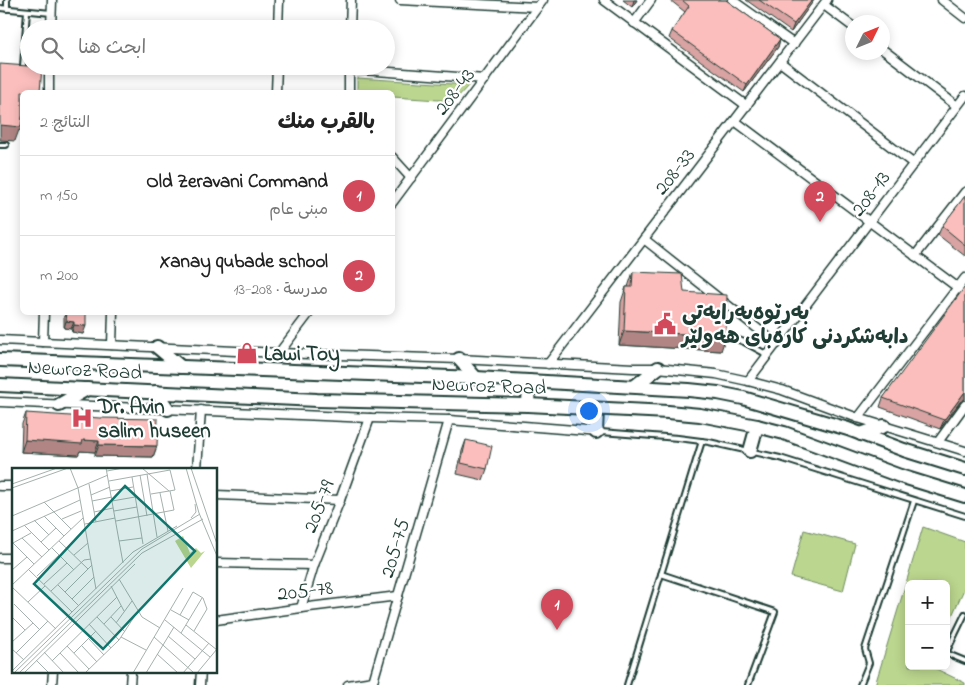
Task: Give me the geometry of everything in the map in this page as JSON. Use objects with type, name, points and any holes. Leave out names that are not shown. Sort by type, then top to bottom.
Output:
[{"type":"main road","points":[[157,348],[181,367]]},
{"type":"main road","points":[[459,359],[476,378]]},
{"type":"main road","name":"Newroz Road","points":[[0,360],[476,378],[635,386],[718,393],[743,398],[861,434],[965,469]]},
{"type":"main road","points":[[635,386],[658,368]]},
{"type":"main road","points":[[528,405],[529,381]]},
{"type":"main road","name":"Newroz Road","points":[[0,385],[317,400],[528,405],[700,415],[757,426],[784,434],[900,476],[965,496]]},
{"type":"main road","points":[[59,405],[87,389]]},
{"type":"main road","points":[[156,392],[168,409]]},
{"type":"main road","points":[[597,409],[598,432]]},
{"type":"main road","points":[[750,451],[757,426]]},
{"type":"main road","points":[[861,434],[884,426]]},
{"type":"street","points":[[51,20],[52,0]]},
{"type":"street","points":[[278,20],[279,0]]},
{"type":"street","points":[[350,20],[351,0]]},
{"type":"street","points":[[400,0],[538,7]]},
{"type":"street","name":"208-43","points":[[395,199],[543,0]]},
{"type":"street","points":[[604,0],[747,106]]},
{"type":"street","points":[[634,23],[651,0]]},
{"type":"street","points":[[732,0],[794,44]]},
{"type":"street","points":[[942,0],[965,18]]},
{"type":"street","points":[[826,2],[845,20]]},
{"type":"street","name":"208-33","points":[[548,364],[826,2]]},
{"type":"street","points":[[890,55],[957,106]]},
{"type":"street","points":[[780,62],[914,164]]},
{"type":"street","points":[[395,72],[485,79]]},
{"type":"street","points":[[49,75],[49,90]]},
{"type":"street","points":[[276,90],[277,75]]},
{"type":"street","points":[[349,75],[349,90]]},
{"type":"street","name":"208-13","points":[[748,381],[965,96]]},
{"type":"street","points":[[735,121],[965,293]]},
{"type":"street","points":[[395,160],[411,178]]},
{"type":"street","points":[[915,256],[965,192]]},
{"type":"street","points":[[644,239],[777,344]]},
{"type":"street","points":[[858,418],[965,278]]},
{"type":"street","points":[[43,342],[44,315]]},
{"type":"street","points":[[112,345],[113,315]]},
{"type":"street","points":[[279,353],[308,315]]},
{"type":"street","points":[[0,340],[658,368],[716,374],[782,390],[858,418],[965,451]]},
{"type":"street","points":[[0,402],[449,420],[598,432]]},
{"type":"street","points":[[938,442],[965,405]]},
{"type":"street","points":[[197,468],[201,410]]},
{"type":"street","name":"205-79","points":[[301,608],[314,565],[370,418]]},
{"type":"street","name":"205-75","points":[[373,683],[449,420]]},
{"type":"street","points":[[218,495],[340,500]]},
{"type":"street","points":[[218,563],[314,565]]},
{"type":"street","name":"205-78","points":[[218,620],[398,596]]},
{"type":"street","points":[[52,672],[52,685]]},
{"type":"street","points":[[130,685],[131,672]]},
{"type":"street","points":[[200,685],[201,672]]},
{"type":"street","points":[[348,685],[373,683]]},
{"type":"lane","points":[[7,0],[7,8]]},
{"type":"lane","points":[[0,8],[51,13]]},
{"type":"lane","points":[[26,20],[27,11]]},
{"type":"lane","points":[[19,66],[20,59]]},
{"type":"lane","points":[[0,145],[6,145]]},
{"type":"lane","points":[[725,335],[744,342],[768,355]]},
{"type":"lane","points":[[598,432],[678,438],[750,451],[780,458],[965,516]]},
{"type":"lane","points":[[627,685],[702,441]]},
{"type":"lane","points":[[860,685],[869,663],[865,649],[914,501]]},
{"type":"lane","points":[[661,574],[775,612],[748,685]]},
{"type":"lane","points":[[965,614],[947,651],[948,654],[965,660]]},
{"type":"green space","points":[[357,78],[469,85],[454,101],[395,97],[395,90],[357,90]]},
{"type":"green space","points":[[923,527],[965,542],[965,587],[950,620],[950,580],[907,580]]},
{"type":"green space","points":[[804,530],[855,544],[843,591],[791,577]]},
{"type":"green space","points":[[905,586],[905,670],[938,670],[965,683],[965,685],[875,685]]},
{"type":"building","points":[[682,0],[726,0],[780,39],[747,85],[672,31],[689,6]]},
{"type":"building","points":[[759,0],[812,0],[794,24]]},
{"type":"building","points":[[0,64],[20,65],[20,75],[41,75],[40,90],[20,90],[20,127],[0,125]]},
{"type":"building","points":[[965,196],[965,245],[942,226]]},
{"type":"building","points":[[633,272],[682,274],[684,292],[727,295],[726,336],[624,331],[626,287],[632,287]]},
{"type":"building","points":[[964,288],[965,392],[944,420],[883,398]]},
{"type":"building","points":[[67,315],[86,315],[86,326],[74,325],[74,322],[66,321]]},
{"type":"building","points":[[26,413],[100,418],[158,419],[157,446],[99,445],[99,441],[83,440],[82,444],[25,440]]},
{"type":"building","points":[[466,440],[492,446],[487,469],[461,463]]},
{"type":"place","name":"Xanay qubade school","points":[[820,222]]},
{"type":"place","name":"بەرێوەبەرایەتی دابەشکردنی کارەبای هەولێر","points":[[665,324]]},
{"type":"place","name":"Lawi Toy","points":[[247,353]]},
{"type":"place","name":"Dr. Avin salim huseen","points":[[82,418]]},
{"type":"place","name":"Old Zeravani Command","points":[[557,630]]}]
